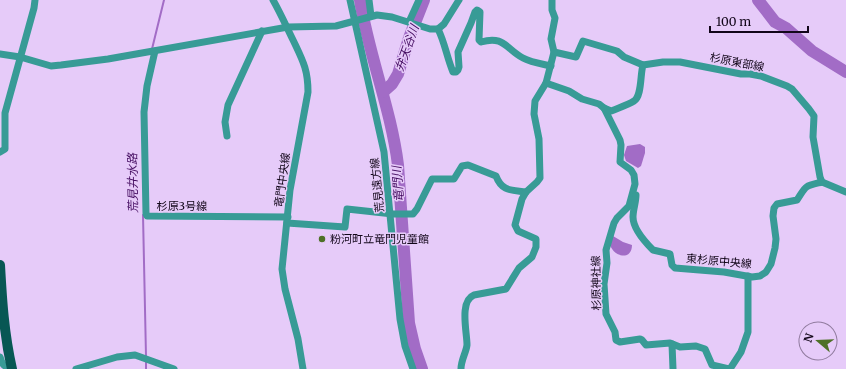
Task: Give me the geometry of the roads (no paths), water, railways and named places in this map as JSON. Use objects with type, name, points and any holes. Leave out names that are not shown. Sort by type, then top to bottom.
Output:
[{"type":"main road","points":[[0,265],[3,316],[12,368]]},
{"type":"street","points":[[0,152],[5,149],[5,113],[35,0]]},
{"type":"street","name":"竜門中央線","points":[[273,0],[288,27],[305,64],[308,83],[308,92],[292,182],[282,269],[283,279],[298,339],[303,369]]},
{"type":"street","name":"荒見遠方線","points":[[350,0],[356,20],[384,152],[392,214],[400,319],[405,346],[413,369]]},
{"type":"street","points":[[369,0],[370,16]]},
{"type":"street","points":[[412,23],[419,0]]},
{"type":"street","points":[[0,54],[20,57],[51,66],[152,52],[288,27],[336,26],[370,16],[382,15],[430,29],[438,29],[444,24],[459,0]]},
{"type":"street","points":[[461,369],[461,364],[467,345],[465,328],[468,300],[474,295],[506,289],[519,268],[532,257],[536,247],[536,239],[518,232],[515,229],[515,225],[522,199],[526,192],[540,178],[539,139],[534,114],[535,101],[546,83],[554,52],[550,39],[555,18],[552,10],[552,0]]},
{"type":"street","points":[[438,29],[443,39],[453,72],[458,70],[458,52],[471,23],[474,12],[477,10],[480,12],[479,40],[481,42],[498,40],[523,58],[551,66]]},
{"type":"street","points":[[227,136],[225,122],[228,106],[242,72],[262,31]]},
{"type":"street","points":[[546,83],[569,91],[582,99],[599,104],[611,111],[635,101],[638,97],[640,72],[643,65],[624,57],[616,51],[583,41],[576,57],[554,52]]},
{"type":"street","name":"杉原3号線","points":[[152,52],[144,112],[147,216],[287,220]]},
{"type":"street","name":"杉原東部線","points":[[643,65],[663,62],[680,62],[741,74],[750,74],[777,82],[792,89],[814,116],[814,144],[822,182]]},
{"type":"street","points":[[604,108],[622,145],[620,162],[631,170],[636,184]]},
{"type":"street","points":[[287,220],[345,226],[347,209],[392,214],[413,214],[432,179],[454,179],[462,166],[468,165],[496,176],[498,182],[504,188],[526,192]]},
{"type":"street","points":[[822,182],[846,192]]},
{"type":"street","name":"東杉原中央線","points":[[636,184],[636,199],[633,217],[634,223],[653,250],[670,254],[672,265],[678,269],[760,276],[766,272],[771,264],[776,239],[773,216],[774,208],[777,204],[797,200],[804,188],[809,185],[822,182]]},
{"type":"street","name":"杉原神社線","points":[[636,184],[629,206],[614,223],[606,250],[607,264],[604,284],[606,314],[616,340],[620,342],[640,339],[646,345],[672,344],[680,346],[696,346],[705,349],[712,365],[729,369]]},
{"type":"street","points":[[729,369],[741,352],[748,332],[748,276]]},
{"type":"street","points":[[672,344],[673,369]]},
{"type":"street","points":[[76,369],[117,357],[134,356],[146,358],[174,369]]},
{"type":"street","points":[[0,357],[4,366],[12,368]]},
{"type":"waterway","name":"荒見井水路","points":[[152,49],[164,0]]},
{"type":"waterway","name":"竜門川","points":[[360,0],[395,144],[398,165],[409,323],[415,349],[422,369]]},
{"type":"waterway","name":"弁天谷川","points":[[383,92],[392,84],[398,74],[409,38],[424,0]]},
{"type":"waterway","name":"弁天谷川","points":[[758,0],[775,22],[786,28],[812,51],[846,72]]},
{"type":"waterway","name":"荒見井水路","points":[[143,215],[146,356]]},
{"type":"waterway","name":"荒見井水路","points":[[146,361],[146,369]]},
{"type":"place","name":"粉河町立竜門児童館","points":[[322,239]]}]
